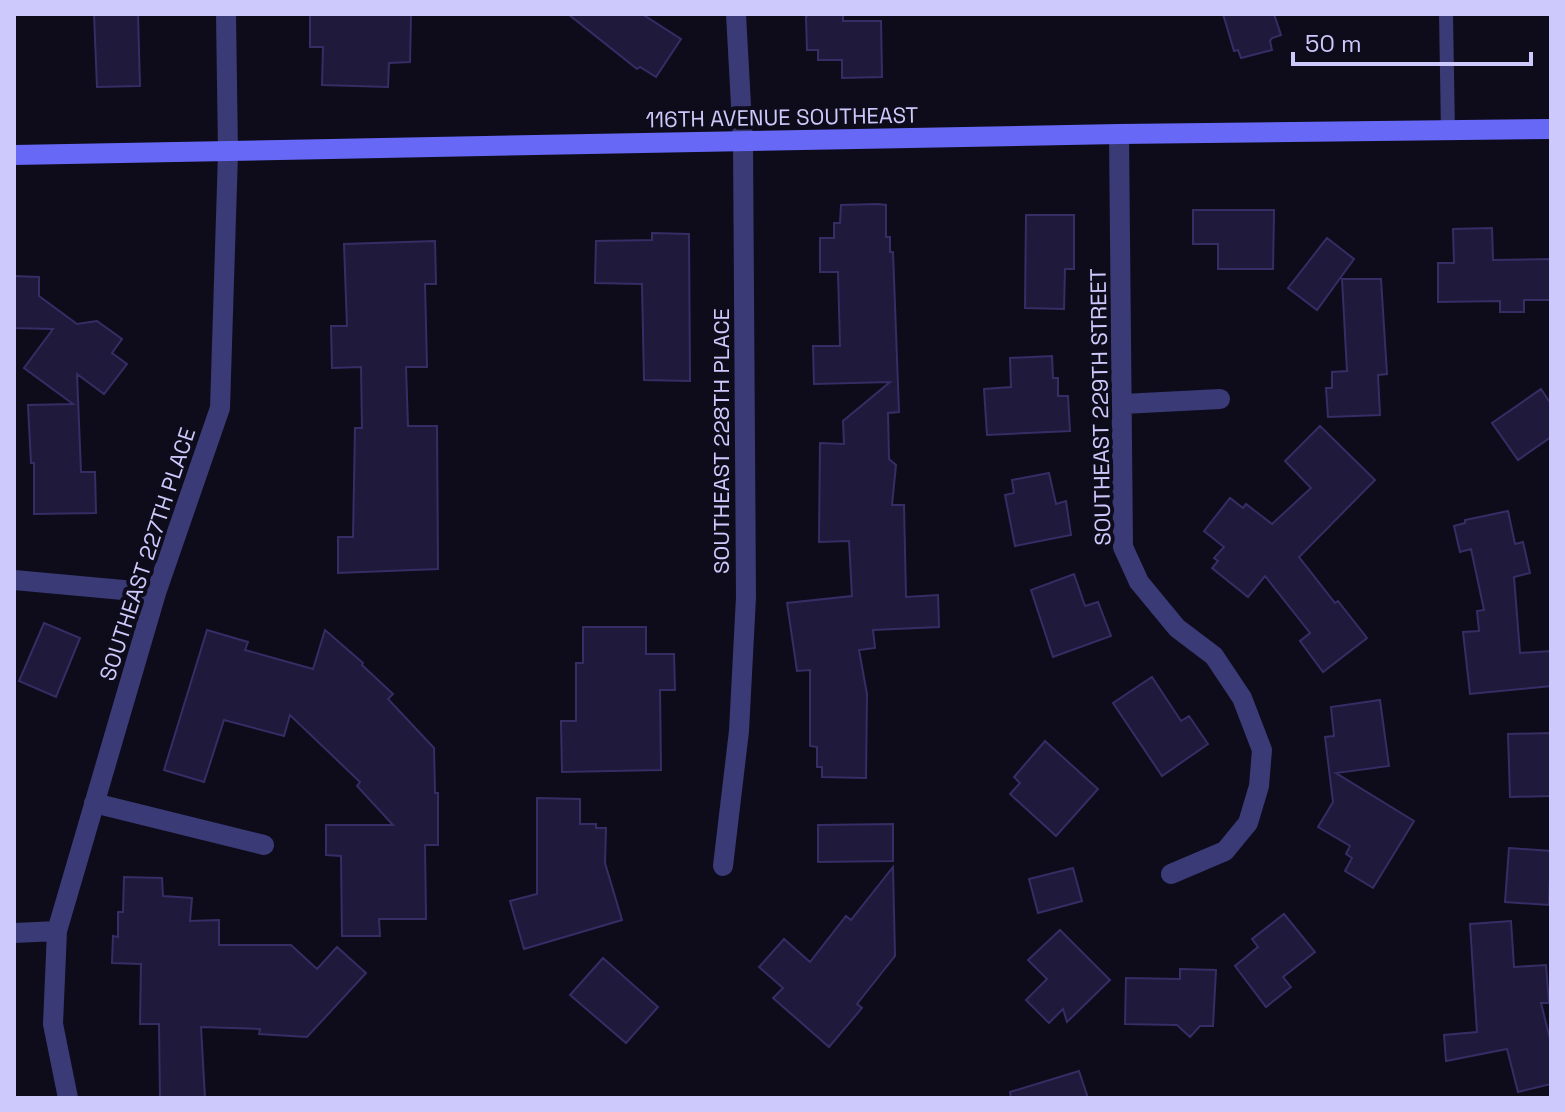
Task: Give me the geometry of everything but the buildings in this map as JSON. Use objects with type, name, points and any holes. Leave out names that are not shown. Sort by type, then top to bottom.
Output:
[{"type":"main road","name":"116TH AVENUE SOUTHEAST","points":[[14,155],[1551,129]]},
{"type":"street","name":"SOUTHEAST 227TH PLACE","points":[[68,1098],[53,1024],[57,931],[156,593],[220,408],[228,153],[226,14]]},
{"type":"street","name":"SOUTHEAST 228TH PLACE","points":[[723,866],[739,731],[746,597],[743,142],[736,14]]},
{"type":"street","name":"SOUTHEAST 229TH STREET","points":[[1119,134],[1123,547],[1139,582],[1177,628],[1214,656],[1242,698],[1262,750],[1259,786],[1248,823],[1225,851],[1171,874]]},
{"type":"street","points":[[1123,404],[1220,399]]},
{"type":"street","points":[[14,580],[156,593]]},
{"type":"street","points":[[94,803],[264,845]]},
{"type":"street","points":[[14,933],[57,931]]},
{"type":"lane","points":[[1446,14],[1448,132]]}]
